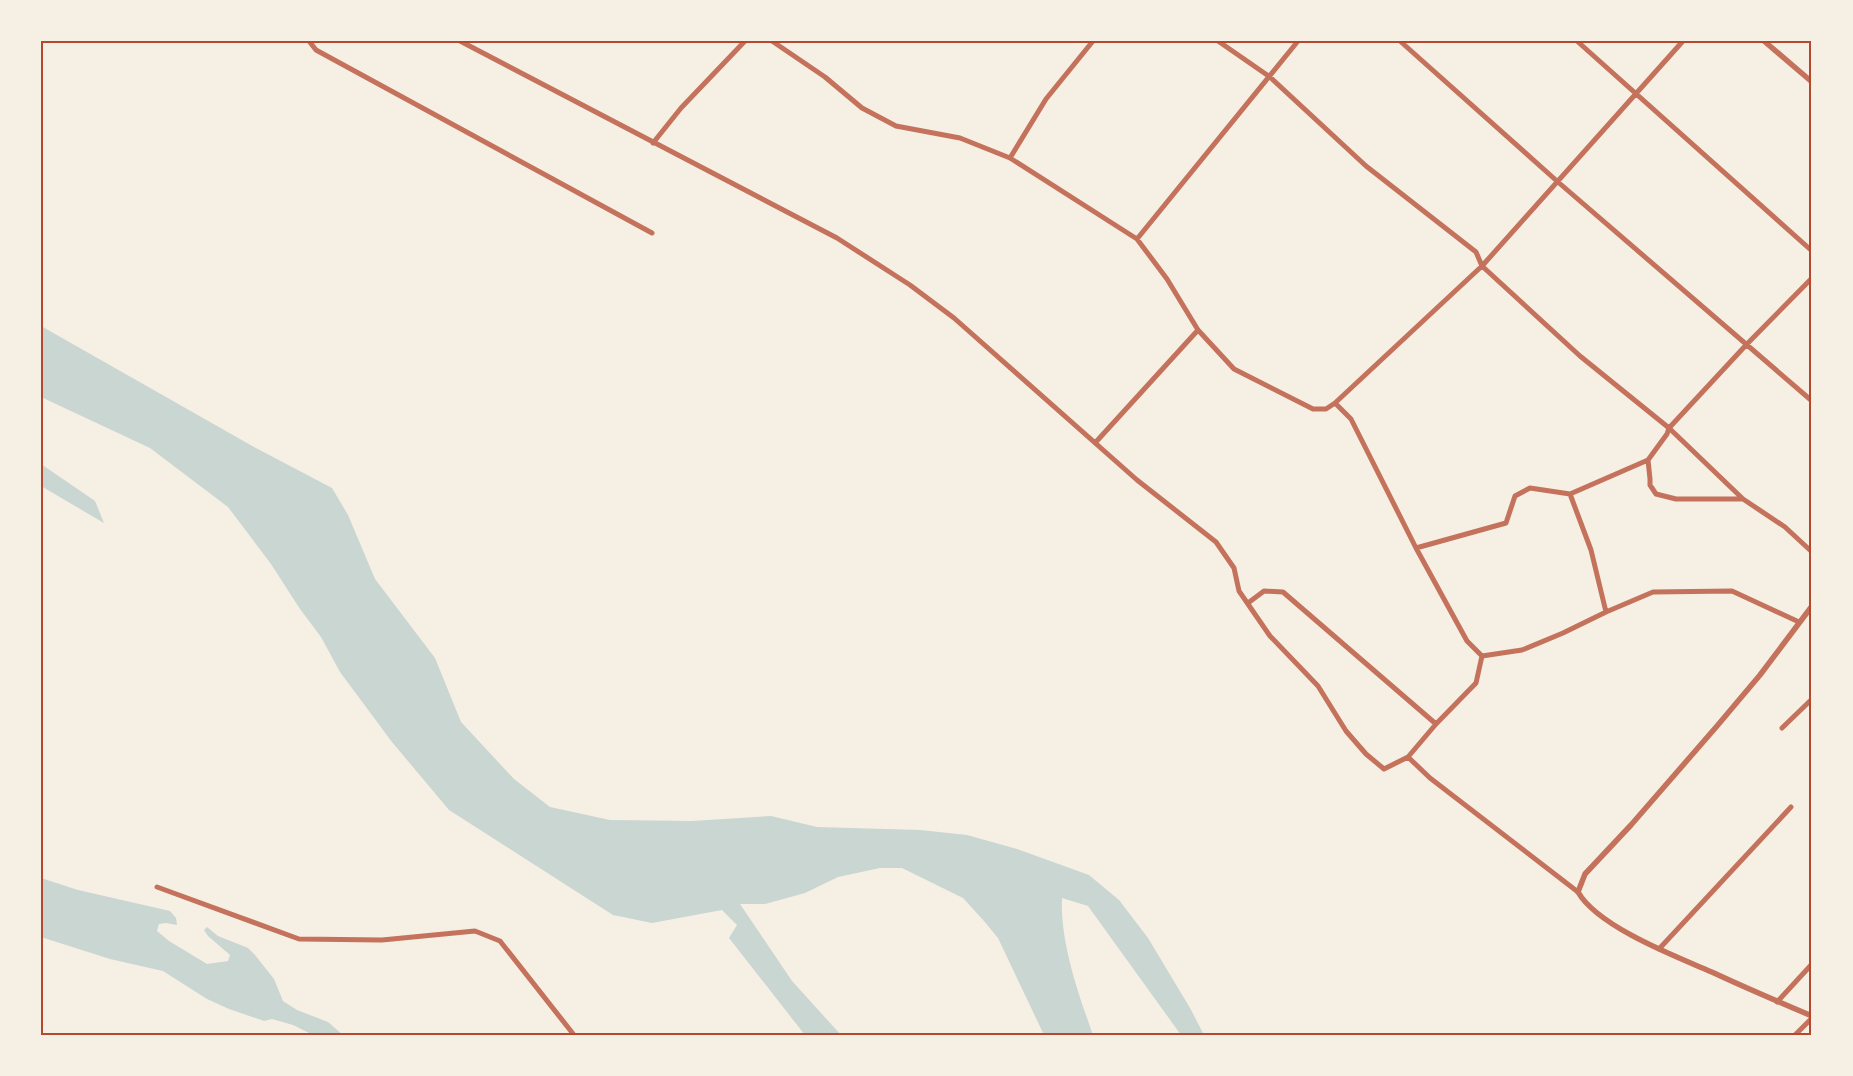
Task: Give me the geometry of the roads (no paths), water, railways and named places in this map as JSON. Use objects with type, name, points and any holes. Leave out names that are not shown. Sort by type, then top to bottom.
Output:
[{"type":"street","points":[[309,41],[316,50],[652,233]]},
{"type":"street","points":[[460,41],[653,144],[837,238],[910,285],[954,318],[1137,480],[1216,542],[1234,568],[1239,591],[1270,636],[1318,686],[1346,731],[1366,754],[1384,769],[1408,756],[1436,724],[1476,684],[1482,656]]},
{"type":"street","points":[[653,144],[681,108],[745,41]]},
{"type":"street","points":[[772,41],[825,77],[862,108],[896,126],[960,138],[1010,158],[1137,239],[1166,279],[1198,330],[1234,369],[1313,409],[1326,409],[1335,403],[1482,266],[1637,95],[1683,41]]},
{"type":"street","points":[[1010,158],[1046,99],[1093,41]]},
{"type":"street","points":[[1218,41],[1270,77],[1366,166],[1476,252],[1482,266],[1580,356],[1669,428],[1743,498],[1785,527],[1812,552]]},
{"type":"street","points":[[1137,239],[1298,41]]},
{"type":"street","points":[[1400,41],[1558,182],[1812,401]]},
{"type":"street","points":[[1577,41],[1812,251]]},
{"type":"street","points":[[1764,41],[1812,82]]},
{"type":"street","points":[[1416,548],[1506,523],[1515,496],[1530,488],[1570,494],[1648,460],[1667,434],[1669,428],[1747,344],[1812,278]]},
{"type":"street","points":[[1095,443],[1198,330]]},
{"type":"street","points":[[1335,403],[1351,419],[1416,548],[1467,642],[1482,656]]},
{"type":"street","points":[[1648,460],[1650,485],[1656,494],[1676,500],[1743,498]]},
{"type":"street","points":[[1570,494],[1591,550],[1606,612]]},
{"type":"street","points":[[1248,604],[1264,591],[1283,592],[1436,724]]},
{"type":"street","points":[[1482,656],[1522,650],[1653,592],[1732,591],[1799,622]]},
{"type":"street","points":[[1578,892],[1585,874],[1631,825],[1717,726],[1760,675],[1812,606]]},
{"type":"street","points":[[1782,728],[1812,699]]},
{"type":"street","points":[[1408,756],[1430,778],[1578,892],[1585,903],[1620,928],[1660,950],[1812,1017],[1795,1035]]},
{"type":"street","points":[[1660,950],[1791,807]]},
{"type":"street","points":[[158,887],[299,939],[382,940],[475,931],[500,941],[574,1035]]},
{"type":"street","points":[[1777,1002],[1812,964]]}]
